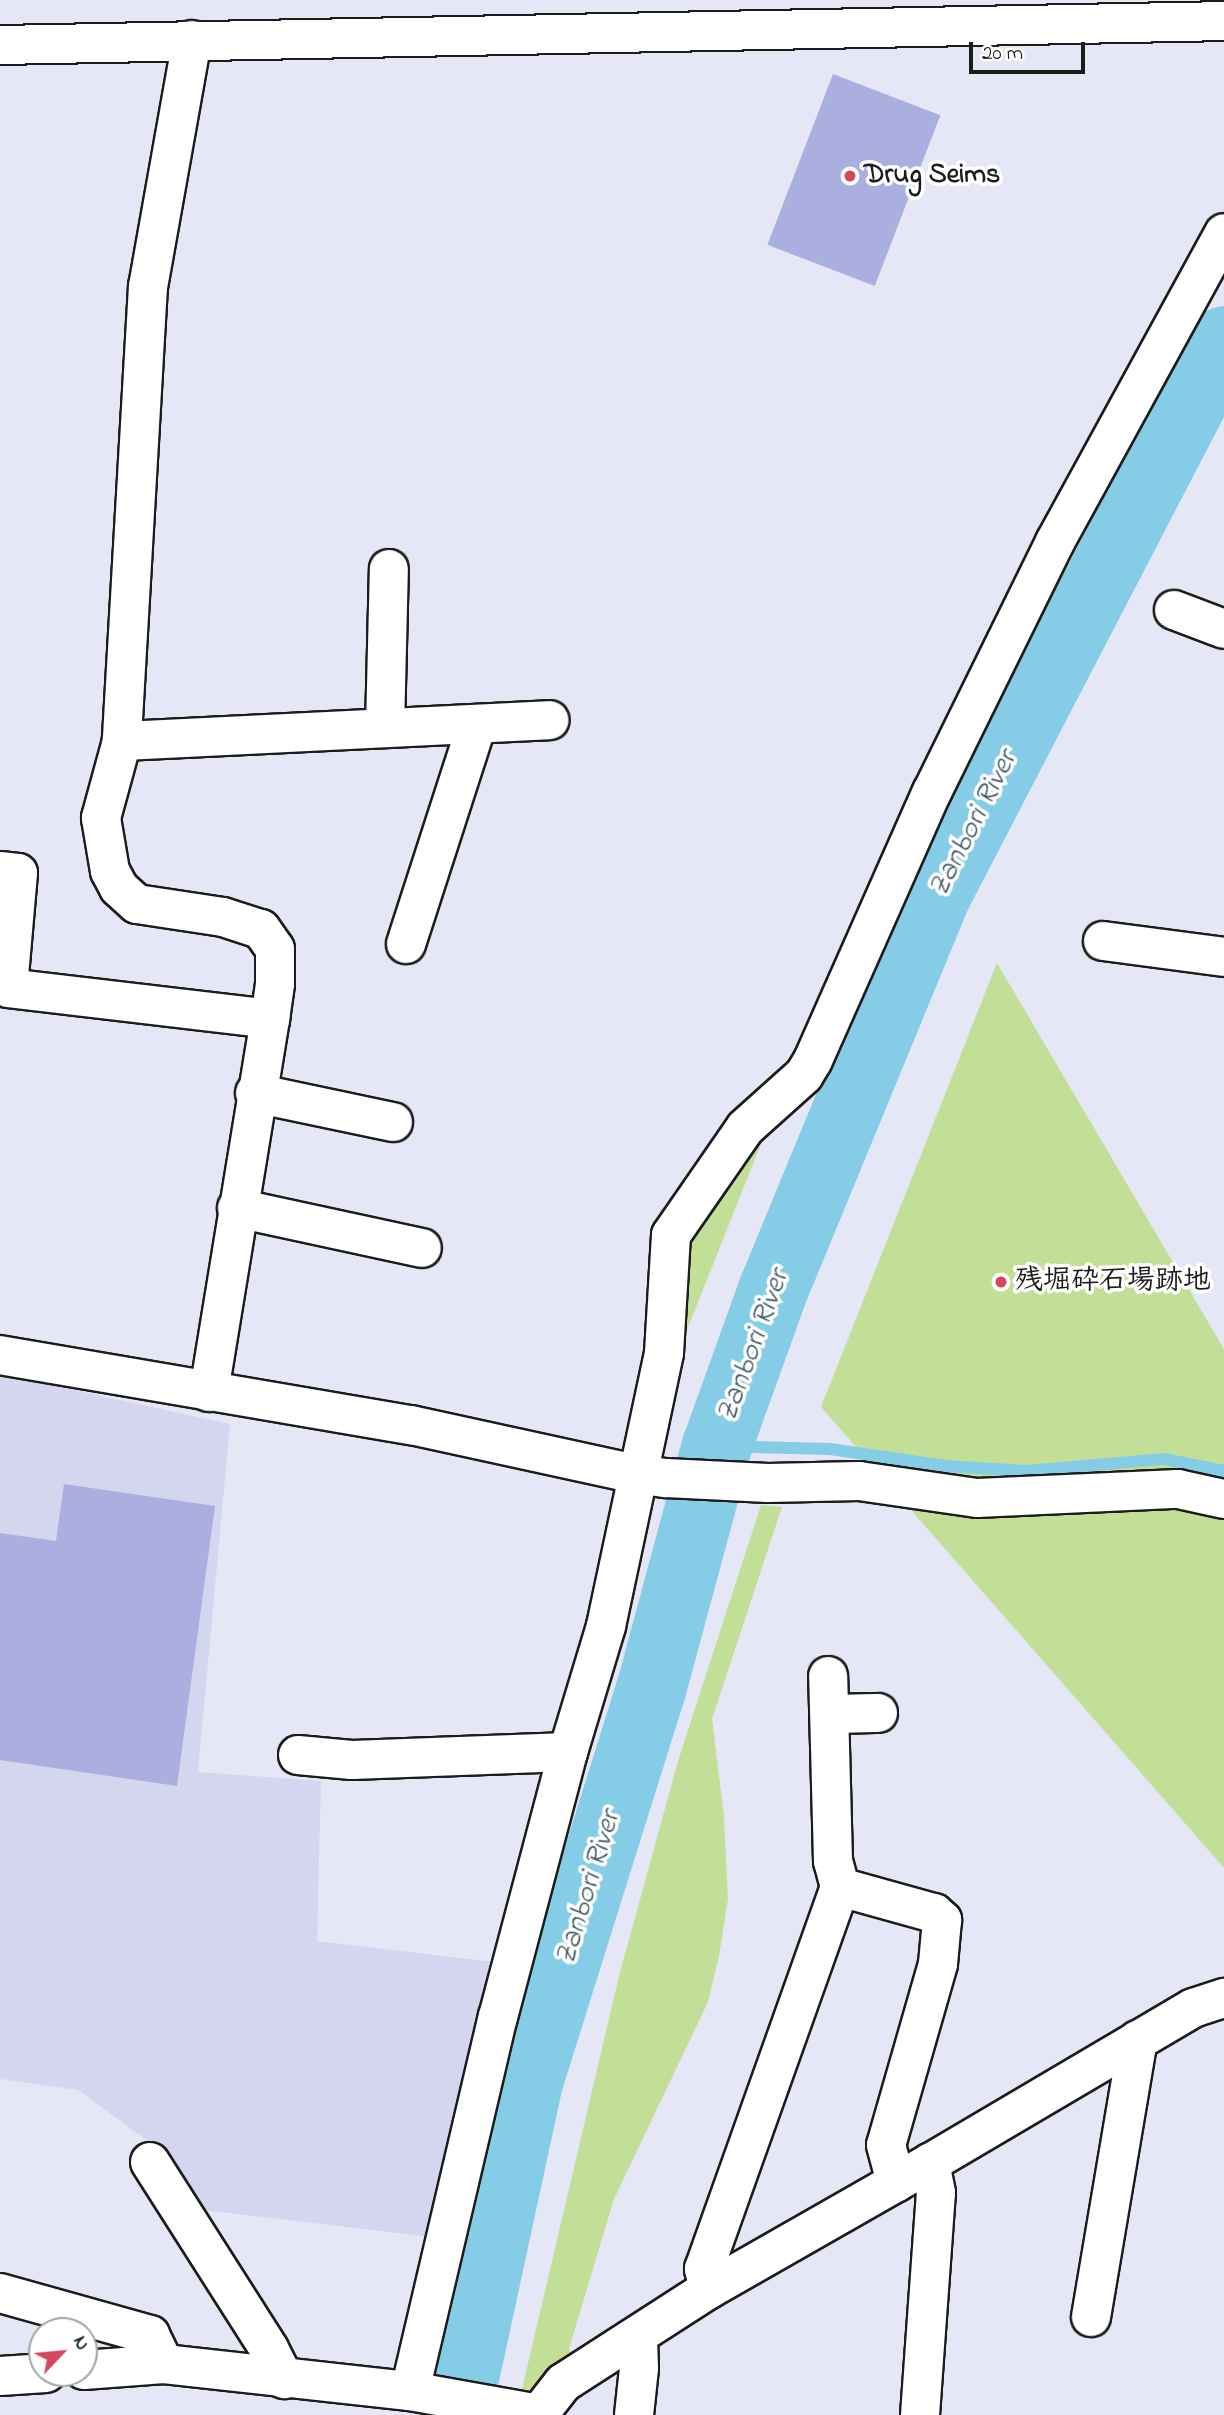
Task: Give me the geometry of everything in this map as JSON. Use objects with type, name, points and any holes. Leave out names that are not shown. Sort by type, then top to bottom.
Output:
[{"type":"street","points":[[0,45],[1041,12],[1224,21]]},
{"type":"street","points":[[192,40],[148,286],[122,741],[101,818],[110,871],[114,880],[137,904],[223,917],[261,929],[275,949],[275,984],[270,1019],[255,1093],[209,1392]]},
{"type":"street","points":[[416,2392],[498,2017],[568,1752],[651,1476],[664,1353],[671,1235],[745,1128],[804,1075],[813,1060],[932,792],[1050,552],[1224,233]]},
{"type":"street","points":[[385,728],[389,569]]},
{"type":"street","points":[[1174,610],[1224,629]]},
{"type":"street","points":[[122,741],[549,720]]},
{"type":"street","points":[[406,944],[477,724]]},
{"type":"street","points":[[0,871],[18,873],[8,988],[270,1019]]},
{"type":"street","points":[[1103,941],[1224,957]]},
{"type":"street","points":[[255,1093],[393,1122]]},
{"type":"street","points":[[237,1208],[422,1248]]},
{"type":"street","points":[[0,1356],[411,1425],[651,1476],[768,1483],[859,1481],[977,1498],[1178,1489],[1224,1499]]},
{"type":"street","points":[[709,2289],[704,2269],[840,1887],[833,1861],[828,1676]]},
{"type":"street","points":[[830,1714],[878,1713]]},
{"type":"street","points":[[298,1755],[352,1760],[568,1752]]},
{"type":"street","points":[[840,1887],[934,1913],[943,1920],[939,1964],[886,2145],[896,2183]]},
{"type":"street","points":[[98,2369],[164,2364],[284,2379],[366,2401],[416,2392],[533,2413],[563,2384],[709,2289],[930,2164],[1193,2008],[1224,1998]]},
{"type":"street","points":[[1091,2317],[1138,2040]]},
{"type":"street","points":[[150,2162],[270,2349],[284,2379]]},
{"type":"street","points":[[920,2415],[936,2193],[930,2164]]},
{"type":"street","points":[[0,2293],[150,2335],[164,2364]]},
{"type":"street","points":[[634,2415],[639,2368],[638,2337]]},
{"type":"street","points":[[0,2376],[28,2374]]},
{"type":"shaded area","points":[[0,1374],[230,1424],[198,1772],[321,1781],[317,1941],[494,1962],[431,2237],[196,2209],[151,2143],[78,2090],[0,2079]]},
{"type":"green space","points":[[997,963],[1224,1349],[1224,1868],[821,1407]]},
{"type":"green space","points":[[757,1140],[761,1144],[681,1345],[682,1247]]},
{"type":"green space","points":[[761,1505],[782,1507],[712,1719],[724,1816],[728,1899],[708,2002],[614,2199],[569,2349],[573,2358],[528,2390],[522,2389],[619,1976],[678,1761]]},
{"type":"building","points":[[833,74],[940,115],[875,286],[767,245]]},
{"type":"building","points":[[64,1484],[215,1506],[177,1786],[0,1760],[0,1533],[56,1541]]},
{"type":"waterway","name":"Zanbori River","points":[[456,2415],[528,2082],[651,1690],[717,1446],[774,1288],[936,895],[1224,341]]},
{"type":"waterway","points":[[717,1446],[830,1449],[946,1466],[1026,1471],[1164,1459],[1224,1471]]},
{"type":"place","name":"Drug Seims","points":[[850,176]]},
{"type":"place","name":"残堀砕石場跡地","points":[[1001,1282]]}]
